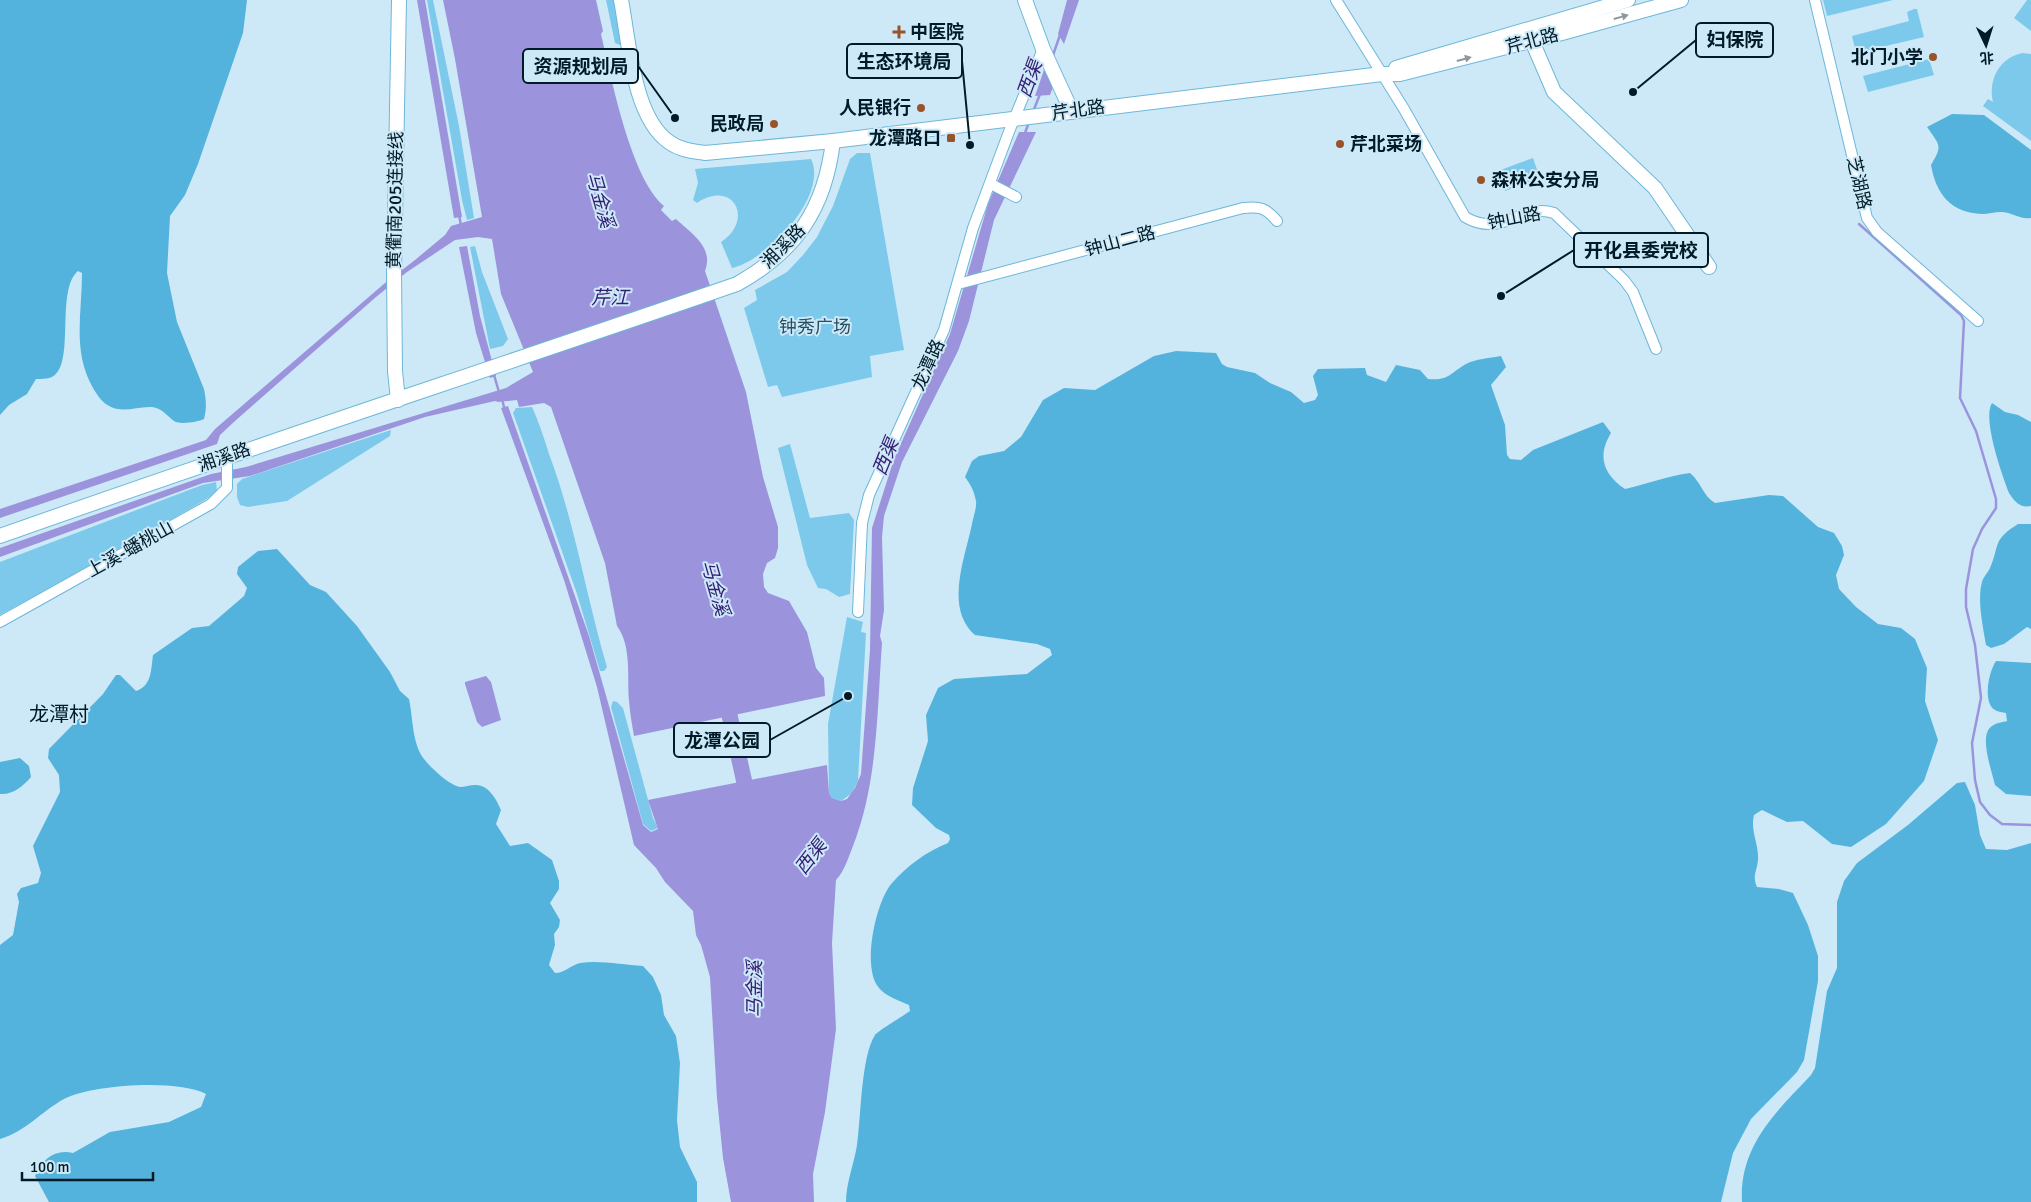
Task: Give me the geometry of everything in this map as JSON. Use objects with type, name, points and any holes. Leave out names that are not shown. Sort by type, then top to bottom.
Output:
[{"type":"main road","name":"黄衢南205连接线","points":[[398,400],[394,371],[394,272],[399,0]]},
{"type":"main road","name":"芹北路","points":[[621,0],[639,92],[647,115],[658,133],[670,143],[685,150],[705,153],[832,141],[1014,119],[1071,110],[1415,71],[1681,0]]},
{"type":"main road","points":[[1025,0],[1071,110]]},
{"type":"main road","name":"芹北路","points":[[1382,74],[1399,66],[1628,0]]},
{"type":"main road","points":[[1558,19],[1562,33]]},
{"type":"main road","points":[[1532,41],[1554,92],[1655,188],[1709,267]]},
{"type":"main road","name":"湘溪路","points":[[0,536],[227,455],[450,383],[737,284],[756,273],[774,259],[795,240],[809,220],[826,182],[832,141]]},
{"type":"street","name":"钟山路","points":[[1336,0],[1382,74],[1465,217],[1478,225],[1497,225],[1533,213],[1554,213],[1624,280],[1634,292],[1656,349]]},
{"type":"street","name":"芝湖路","points":[[1815,0],[1867,218],[1877,232],[1978,321]]},
{"type":"street","name":"龙潭路","points":[[858,612],[862,523],[869,495],[944,330],[973,228],[1014,119],[1044,49]]},
{"type":"street","points":[[990,184],[1016,197]]},
{"type":"street","name":"钟山二路","points":[[958,284],[1243,208],[1257,207],[1268,209],[1278,221]]},
{"type":"street","name":"上溪-蟠桃山","points":[[0,622],[211,504],[227,488],[227,455]]},
{"type":"green space","points":[[427,0],[433,0],[459,126],[474,218],[467,220],[462,200]]},
{"type":"green space","points":[[606,0],[616,0],[625,41],[620,45],[615,43]]},
{"type":"green space","points":[[1823,0],[1893,0],[1827,16]]},
{"type":"green space","points":[[2027,0],[2031,0],[2031,31],[2014,18]]},
{"type":"green space","points":[[1917,9],[1924,37],[1856,53],[1852,36],[1909,21],[1907,12]]},
{"type":"green space","points":[[2022,53],[2031,54],[2031,141],[1983,106],[1988,99],[1993,102],[1992,86],[2001,65]]},
{"type":"green space","points":[[1929,59],[1934,75],[1868,92],[1863,76]]},
{"type":"green space","name":"钟秀广场","points":[[857,153],[870,153],[904,350],[870,356],[872,377],[782,397],[777,385],[768,387],[744,308],[757,300],[755,290],[787,272],[817,237],[833,206],[850,159]]},
{"type":"green space","points":[[1533,158],[1540,178],[1505,191],[1498,171]]},
{"type":"green space","points":[[811,159],[814,174],[811,191],[803,208],[791,225],[761,253],[746,263],[732,268],[721,242],[731,233],[737,223],[738,213],[735,205],[729,199],[721,196],[710,197],[697,203],[693,200],[698,183],[695,169]]},
{"type":"green space","points":[[475,246],[482,272],[508,339],[503,346],[490,349],[470,247]]},
{"type":"green space","points":[[532,407],[566,506],[607,667],[604,671],[600,671],[577,594],[513,413],[516,408]]},
{"type":"green space","points":[[391,430],[390,436],[287,501],[248,507],[240,505],[237,497],[237,484],[242,479]]},
{"type":"green space","points":[[790,444],[810,518],[849,513],[854,520],[850,594],[839,597],[826,589],[818,588],[807,565],[778,448]]},
{"type":"green space","points":[[216,482],[217,491],[208,498],[108,557],[0,615],[0,562],[202,485]]},
{"type":"green space","points":[[847,617],[863,622],[861,632],[866,633],[858,781],[852,793],[841,801],[832,798],[829,793],[828,724]]},
{"type":"green space","points":[[613,701],[623,708],[653,818],[658,828],[651,831],[643,824],[611,707]]},
{"type":"shaded area","points":[[0,0],[247,0],[243,33],[198,164],[185,195],[170,216],[167,273],[177,322],[204,389],[206,411],[204,419],[180,423],[156,408],[116,409],[100,399],[86,374],[82,360],[80,332],[82,273],[78,271],[71,281],[68,294],[65,343],[59,370],[52,377],[36,379],[27,394],[9,405],[0,415]]},
{"type":"shaded area","points":[[1952,114],[1984,115],[2031,150],[2031,218],[2023,218],[2005,212],[1971,213],[1954,206],[1941,193],[1931,165],[1938,146],[1927,127]]},
{"type":"shaded area","points":[[1176,351],[1216,353],[1222,364],[1227,367],[1255,373],[1270,383],[1291,392],[1304,403],[1315,400],[1318,395],[1313,376],[1318,369],[1365,368],[1367,375],[1386,382],[1396,365],[1420,370],[1428,379],[1441,379],[1470,362],[1501,356],[1506,367],[1491,385],[1505,425],[1507,455],[1510,459],[1521,460],[1533,450],[1603,422],[1611,433],[1604,449],[1604,464],[1612,477],[1625,489],[1690,473],[1708,497],[1715,503],[1769,495],[1783,496],[1818,527],[1834,533],[1842,546],[1844,555],[1836,575],[1839,589],[1856,607],[1878,624],[1901,628],[1915,639],[1927,668],[1925,701],[1938,740],[1924,781],[1886,824],[1851,847],[1832,844],[1803,821],[1787,822],[1762,810],[1754,815],[1753,827],[1758,854],[1755,877],[1757,887],[1779,889],[1793,893],[1808,925],[1818,956],[1818,981],[1804,1060],[1797,1072],[1751,1119],[1733,1153],[1721,1202],[846,1202],[847,1188],[857,1145],[864,1072],[870,1045],[877,1033],[910,1011],[909,1005],[882,991],[874,978],[871,966],[871,951],[876,919],[886,892],[904,870],[932,851],[948,843],[950,839],[949,835],[936,828],[912,805],[913,788],[928,741],[926,715],[938,688],[954,679],[1027,674],[1052,655],[1050,649],[1037,644],[975,635],[966,624],[960,611],[959,582],[976,504],[971,485],[965,477],[972,461],[979,456],[1004,451],[1021,437],[1043,400],[1064,388],[1095,390],[1154,356]]},
{"type":"shaded area","points":[[1992,403],[2005,412],[2018,415],[2031,422],[2031,506],[2018,504],[2009,493],[1991,433],[1989,421]]},
{"type":"shaded area","points":[[2018,524],[2031,524],[2031,629],[2027,627],[2004,644],[1991,648],[1986,645],[1982,621],[1980,597],[1982,582],[1990,568],[2000,539]]},
{"type":"shaded area","points":[[277,549],[310,585],[326,592],[357,626],[390,672],[400,691],[409,699],[417,746],[427,762],[440,775],[456,786],[480,785],[488,790],[501,810],[496,824],[510,846],[528,843],[552,860],[559,881],[559,889],[550,903],[560,920],[559,927],[554,934],[555,945],[549,965],[555,973],[562,972],[580,963],[603,962],[643,966],[653,977],[661,995],[664,1015],[676,1036],[680,1063],[677,1120],[680,1147],[697,1182],[697,1202],[49,1202],[35,1176],[46,1160],[55,1154],[73,1153],[110,1132],[169,1122],[201,1107],[206,1094],[176,1086],[135,1085],[77,1094],[64,1099],[9,1136],[0,1139],[0,945],[13,935],[19,902],[17,894],[21,888],[38,883],[41,873],[33,846],[60,792],[59,775],[48,758],[49,749],[103,694],[116,675],[120,675],[136,691],[141,689],[150,676],[153,655],[192,628],[209,626],[244,596],[247,588],[237,574],[238,567],[258,551]]},
{"type":"shaded area","points":[[1996,661],[2031,663],[2031,796],[2006,794],[1995,785],[1989,763],[1986,745],[1988,731],[1992,726],[2007,721],[2006,713],[1995,710],[1989,700],[1989,679]]},
{"type":"shaded area","points":[[20,758],[29,766],[31,777],[21,787],[5,794],[0,794],[0,762]]},
{"type":"shaded area","points":[[1965,782],[1975,805],[1980,835],[1986,849],[2007,850],[2031,843],[2031,1202],[1742,1202],[1743,1182],[1753,1147],[1762,1131],[1815,1068],[1827,991],[1837,968],[1837,902],[1844,881],[1857,863],[1908,825],[1957,783]]},
{"type":"water","points":[[417,0],[425,0],[462,217],[454,218]]},
{"type":"water","name":"芹江","points":[[443,0],[596,0],[603,31],[601,34],[617,100],[632,151],[642,174],[652,193],[664,206],[661,210],[672,221],[676,219],[695,236],[707,255],[705,271],[746,392],[763,477],[778,527],[778,548],[775,558],[767,563],[763,574],[764,587],[768,593],[789,601],[807,632],[816,668],[824,678],[825,696],[634,736],[629,701],[627,652],[622,634],[617,626],[605,563],[551,407],[544,403],[519,407],[517,400],[495,401],[425,417],[250,476],[203,483],[0,557],[0,548],[211,474],[246,467],[506,388],[533,372],[501,294],[492,239],[478,237],[455,240],[407,272],[376,297],[235,421],[220,435],[217,444],[0,518],[0,509],[206,440],[215,429],[385,283],[445,235],[451,226],[482,217]]},
{"type":"water","points":[[1067,0],[1079,0],[1064,44],[1058,34]]},
{"type":"water","points":[[1045,67],[1055,82],[1050,95],[1035,96]]},
{"type":"water","points":[[1019,132],[1036,132],[994,220],[969,321],[958,351],[902,462],[884,516],[882,537],[884,610],[880,636],[882,643],[875,746],[872,772],[861,822],[846,864],[836,880],[832,943],[836,1029],[825,1112],[813,1174],[814,1202],[731,1202],[723,1158],[717,1098],[710,977],[701,945],[696,935],[693,911],[665,882],[656,868],[634,845],[597,687],[564,580],[501,408],[508,406],[589,636],[643,825],[651,832],[658,829],[648,800],[827,765],[829,793],[832,798],[841,801],[847,799],[855,788],[861,774],[870,650],[872,528],[894,459],[950,334],[988,204]]},
{"type":"water","points":[[467,246],[480,316],[496,376],[490,378],[476,333],[459,247]]},
{"type":"water","points":[[486,676],[491,682],[501,720],[482,727],[477,722],[465,682]]},
{"type":"waterway","name":"西渠","points":[[1052,58],[1060,35]]},
{"type":"waterway","name":"西渠","points":[[1033,112],[1040,94]]},
{"type":"waterway","name":"西渠","points":[[1025,133],[1029,122]]},
{"type":"waterway","points":[[459,214],[461,226]]},
{"type":"waterway","points":[[1859,224],[1961,315],[1964,321],[1960,398],[1976,431],[1996,499],[1996,508],[1982,529],[1973,549],[1966,589],[1966,607],[1975,645],[1981,698],[1972,743],[1975,780],[1980,802],[1990,815],[2002,824],[2031,825]]},
{"type":"waterway","points":[[494,375],[499,392]]},
{"type":"waterway","points":[[502,399],[505,411]]},
{"type":"waterway","name":"马金溪","points":[[725,695],[749,803]]},
{"type":"place","name":"中医院","points":[[899,32]]},
{"type":"place","name":"北门小学","points":[[1933,57]]},
{"type":"place","name":"妇保院","points":[[1633,92]]},
{"type":"place","name":"人民银行","points":[[921,108]]},
{"type":"place","name":"资源规划局","points":[[675,118]]},
{"type":"place","name":"民政局","points":[[774,124]]},
{"type":"place","name":"龙潭路口","points":[[951,138]]},
{"type":"place","name":"芹北菜场","points":[[1340,144]]},
{"type":"place","name":"生态环境局","points":[[970,145]]},
{"type":"place","name":"森林公安分局","points":[[1481,180]]},
{"type":"place","name":"开化县委党校","points":[[1501,296]]},
{"type":"place","name":"龙潭公园","points":[[848,696]]},
{"type":"district","name":"龙潭村","points":[[59,714]]}]
